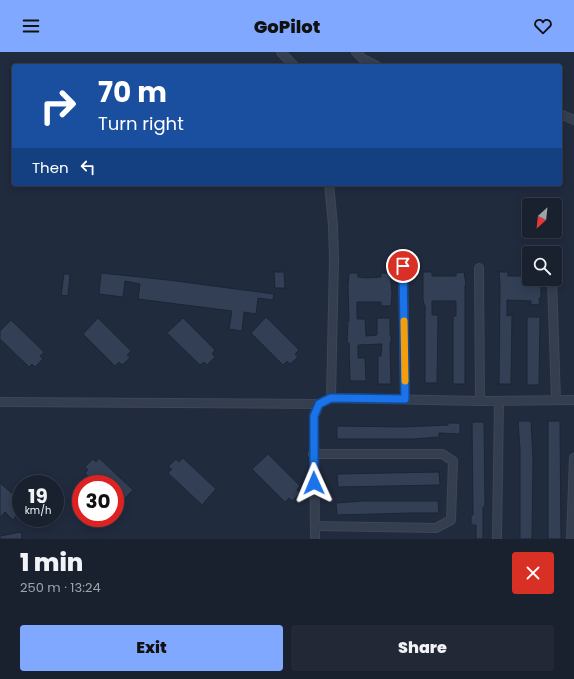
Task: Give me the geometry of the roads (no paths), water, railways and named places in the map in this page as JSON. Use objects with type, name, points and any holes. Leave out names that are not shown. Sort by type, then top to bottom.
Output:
[{"type":"street","points":[[281,52],[292,64]]},
{"type":"street","points":[[356,52],[363,59],[373,64]]},
{"type":"street","points":[[562,115],[574,120]]},
{"type":"street","points":[[329,186],[333,225],[334,259],[331,398]]},
{"type":"street","points":[[403,266],[405,399]]},
{"type":"street","points":[[479,268],[480,401]]},
{"type":"street","points":[[552,286],[556,400]]},
{"type":"street","points":[[0,402],[319,404],[331,398],[480,401],[574,400]]},
{"type":"street","points":[[497,539],[499,401]]},
{"type":"street","points":[[315,539],[313,454],[314,416],[319,404]]},
{"type":"street","points":[[313,454],[442,454],[453,462],[451,520],[436,528],[315,526]]},
{"type":"street","points":[[571,539],[574,458]]}]
